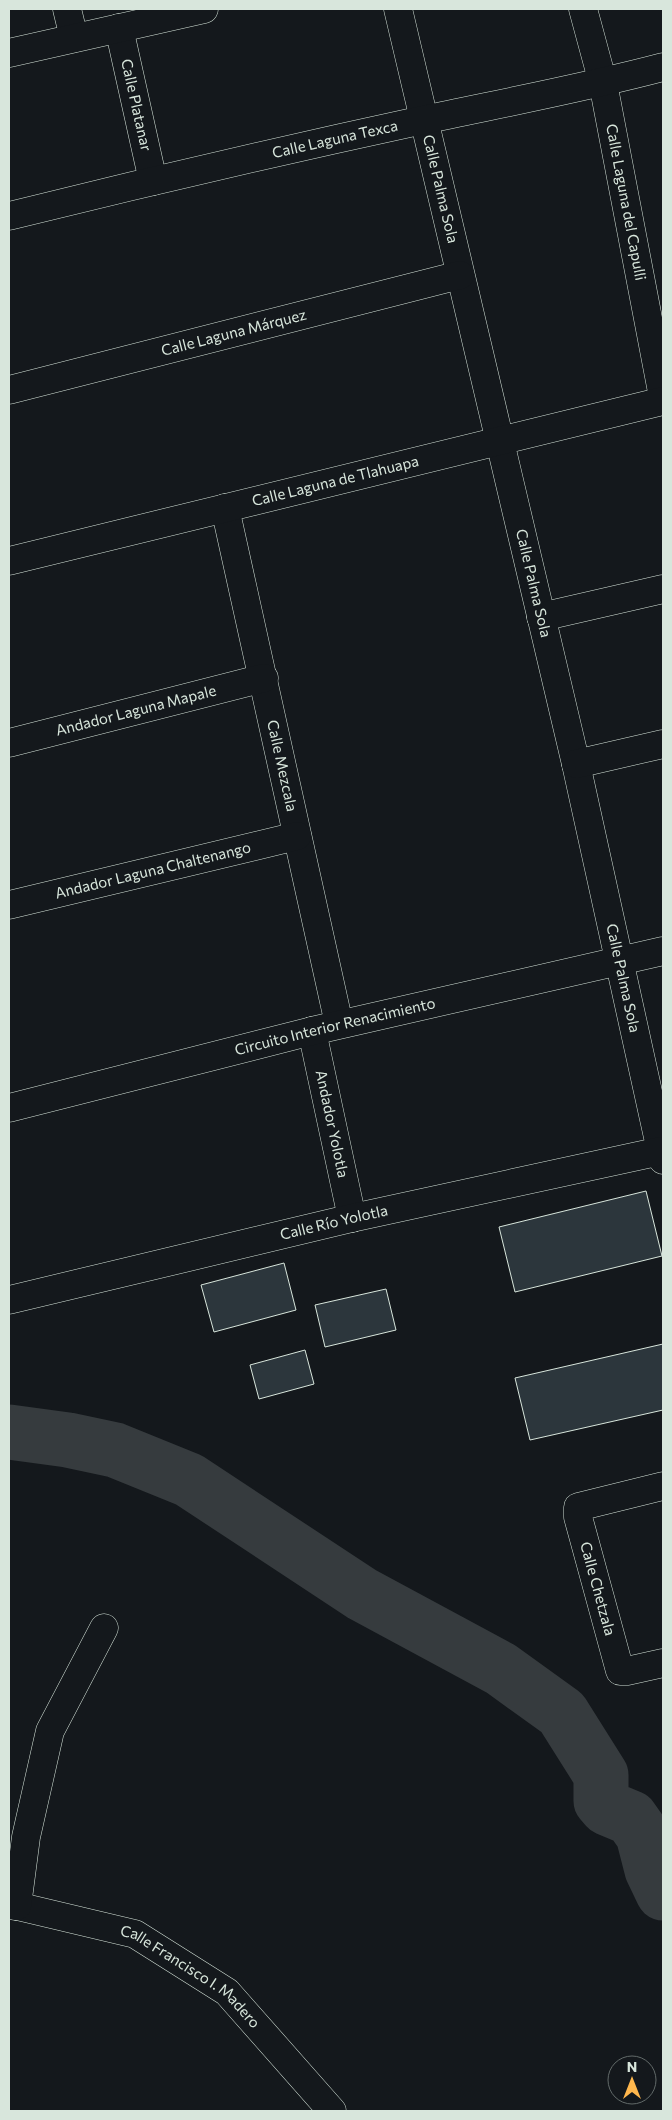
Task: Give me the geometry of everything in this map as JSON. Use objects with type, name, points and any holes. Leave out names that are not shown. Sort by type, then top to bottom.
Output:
[{"type":"street","points":[[67,9],[74,38]]},
{"type":"street","points":[[9,53],[204,9]]},
{"type":"street","name":"Calle Palma Sola","points":[[398,9],[460,275],[501,439],[576,764],[662,1155]]},
{"type":"street","name":"Calle Laguna del Capulli","points":[[583,9],[603,83],[663,397]]},
{"type":"street","name":"Calle Platanar","points":[[118,28],[153,181]]},
{"type":"street","name":"Calle Laguna Texca","points":[[9,216],[153,181],[424,120],[603,83],[663,67]]},
{"type":"street","name":"Calle Laguna Márquez","points":[[9,390],[460,275]]},
{"type":"street","name":"Calle Laguna de Tlahuapa","points":[[9,561],[501,439],[663,401]]},
{"type":"street","name":"Calle Mezcala","points":[[225,508],[264,678],[338,1024]]},
{"type":"street","points":[[541,617],[663,588]]},
{"type":"street","name":"Andador Laguna Mapale","points":[[9,743],[264,678]]},
{"type":"street","points":[[576,764],[663,744]]},
{"type":"street","name":"Andador Laguna Chaltenango","points":[[9,905],[297,836]]},
{"type":"street","name":"Circuito Interior Renacimiento","points":[[9,1108],[312,1030],[663,950]]},
{"type":"street","name":"Andador Yolotla","points":[[312,1030],[352,1218]]},
{"type":"street","name":"Calle Río Yolotla","points":[[9,1300],[352,1218],[662,1155]]},
{"type":"street","name":"Calle Chetzala","points":[[663,1486],[578,1507],[580,1526],[620,1671],[627,1672],[663,1663]]},
{"type":"street","points":[[13,1905],[50,1731],[104,1628]]},
{"type":"street","name":"Calle Francisco I. Madero","points":[[13,1905],[135,1934],[227,1992],[332,2111]]},
{"type":"building","points":[[646,1191],[662,1256],[515,1292],[499,1227]]},
{"type":"building","points":[[284,1263],[296,1310],[214,1332],[201,1285]]},
{"type":"building","points":[[386,1289],[396,1330],[325,1347],[315,1305]]},
{"type":"building","points":[[663,1344],[663,1410],[530,1440],[515,1378]]},
{"type":"building","points":[[305,1350],[314,1384],[259,1399],[250,1365]]},
{"type":"waterway","points":[[9,1432],[68,1440],[115,1450],[189,1480],[362,1594],[501,1669],[562,1713],[601,1775],[601,1801],[607,1808],[631,1818],[643,1835],[652,1870],[663,1893]]}]
